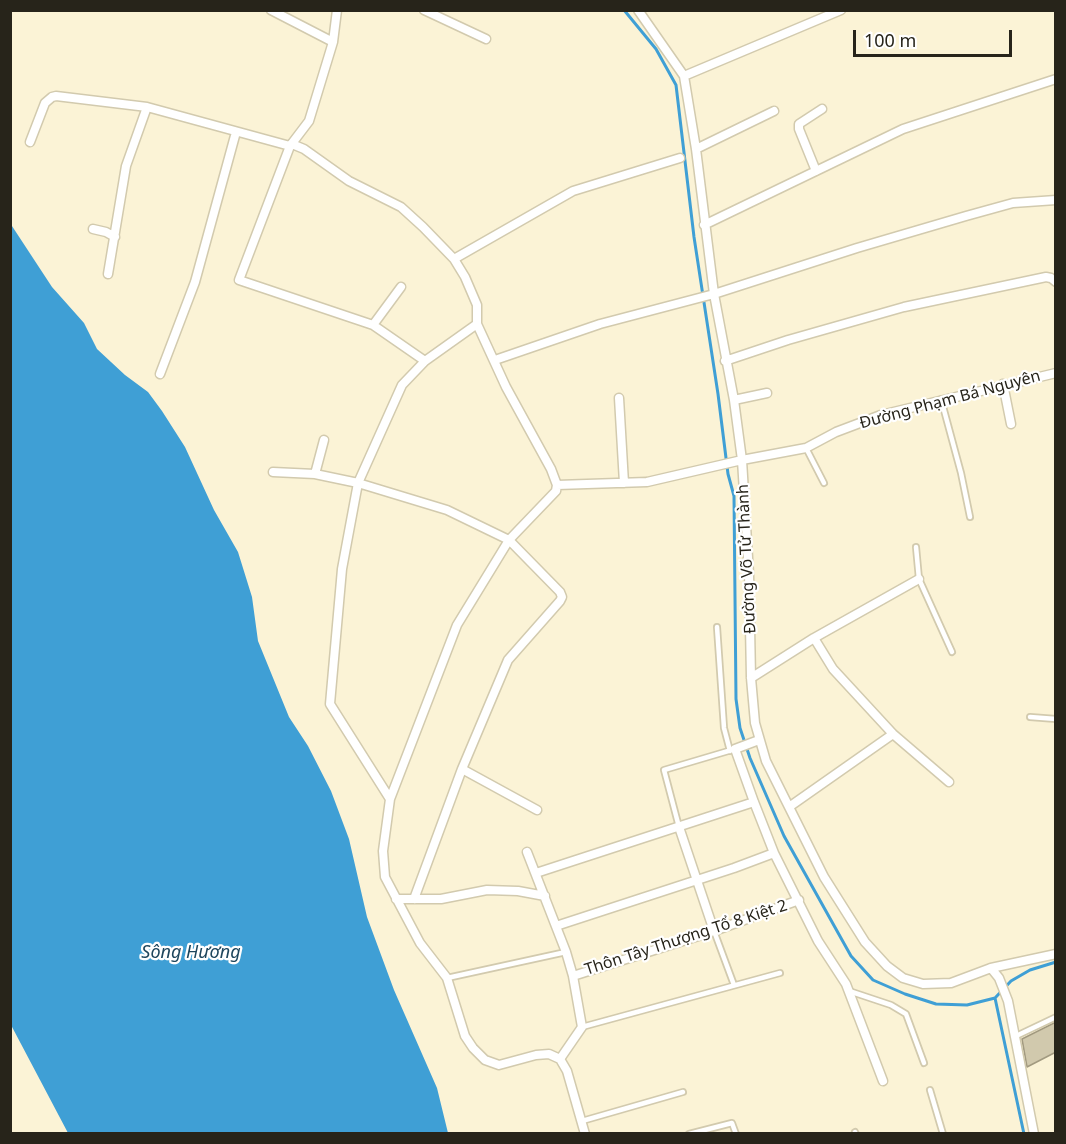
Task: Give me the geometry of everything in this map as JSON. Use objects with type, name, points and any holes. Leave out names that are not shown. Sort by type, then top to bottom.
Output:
[{"type":"street","points":[[271,10],[333,42]]},
{"type":"street","points":[[337,10],[333,42],[309,121],[291,145],[239,280],[373,325],[425,361]]},
{"type":"street","points":[[424,10],[486,39]]},
{"type":"street","name":"Đường Võ Tử Thành","points":[[638,10],[684,76],[696,149],[712,295],[734,400],[749,573],[751,678],[759,740],[766,761],[824,877],[865,942],[887,966],[903,978],[924,984],[951,983],[991,968],[1056,954]]},
{"type":"street","points":[[684,76],[841,10]]},
{"type":"street","points":[[704,225],[903,129],[1056,80]]},
{"type":"street","points":[[30,142],[45,103],[52,97],[147,107],[291,145],[304,149],[349,181],[401,207],[454,259],[477,305],[477,324],[506,387],[557,485],[556,491],[509,540],[456,625],[390,799],[382,862],[385,877],[420,943],[447,978],[465,1036],[473,1048],[485,1060],[499,1065],[536,1055],[549,1054],[560,1059],[567,1071],[585,1134]]},
{"type":"street","points":[[108,274],[126,166],[147,107]]},
{"type":"street","points":[[816,171],[799,124],[822,109]]},
{"type":"street","points":[[696,149],[774,111]]},
{"type":"street","points":[[160,374],[195,282],[236,132]]},
{"type":"street","points":[[454,259],[573,190],[680,158]]},
{"type":"street","points":[[495,360],[600,324],[712,295],[857,248],[976,213],[1013,203],[1056,200]]},
{"type":"street","points":[[93,229],[115,237]]},
{"type":"street","points":[[725,361],[788,340],[904,307],[1046,277],[1056,282]]},
{"type":"street","points":[[373,325],[401,287]]},
{"type":"street","points":[[390,799],[330,704],[342,569],[358,483],[402,385],[425,361],[477,324]]},
{"type":"street","name":"Đường Phạm Bá Nguyên","points":[[557,485],[647,482],[806,448],[836,432],[880,415],[1056,373]]},
{"type":"street","points":[[1003,384],[1011,424]]},
{"type":"street","points":[[734,400],[767,393]]},
{"type":"street","points":[[619,398],[624,483]]},
{"type":"street","points":[[315,474],[324,440]]},
{"type":"street","points":[[273,472],[315,474],[358,483],[447,510],[509,540],[560,592],[562,597],[508,660],[462,769],[414,898]]},
{"type":"street","points":[[751,678],[814,638],[919,579]]},
{"type":"street","points":[[814,638],[833,669],[893,734],[949,782]]},
{"type":"street","points":[[789,807],[893,734]]},
{"type":"street","points":[[759,740],[733,749],[774,853],[818,942],[849,992],[884,1081]]},
{"type":"street","points":[[462,769],[537,810]]},
{"type":"street","points":[[536,873],[754,802]]},
{"type":"street","points":[[679,827],[714,931]]},
{"type":"street","points":[[527,852],[566,952],[573,976],[582,1027],[560,1059]]},
{"type":"street","points":[[556,926],[774,853]]},
{"type":"street","points":[[396,898],[441,899],[487,890],[518,891],[545,896]]},
{"type":"street","name":"Thôn Tây Thượng Tổ 8 Kiệt 2","points":[[573,976],[714,931],[799,900]]},
{"type":"street","points":[[991,968],[999,978],[1008,1001],[1034,1134]]},
{"type":"lane","points":[[941,399],[970,517]]},
{"type":"lane","points":[[806,448],[824,483]]},
{"type":"lane","points":[[916,547],[919,579],[952,652]]},
{"type":"lane","points":[[679,827],[664,770],[733,749],[724,728],[717,627]]},
{"type":"lane","points":[[1030,717],[1056,719]]},
{"type":"lane","points":[[714,931],[734,986]]},
{"type":"lane","points":[[447,978],[566,952]]},
{"type":"lane","points":[[582,1027],[780,973]]},
{"type":"lane","points":[[849,992],[891,1005],[906,1014],[924,1063]]},
{"type":"lane","points":[[1014,1037],[1056,1017]]},
{"type":"lane","points":[[930,1090],[944,1134]]},
{"type":"lane","points":[[582,1121],[683,1092]]},
{"type":"lane","points":[[689,1134],[732,1123],[736,1134]]},
{"type":"water","name":"Sông Hương","points":[[10,223],[52,287],[84,323],[97,349],[125,375],[148,392],[162,411],[185,447],[214,510],[238,552],[252,597],[258,641],[289,717],[308,746],[331,791],[349,839],[367,917],[394,990],[437,1088],[448,1133],[68,1133],[11,1025]]},
{"type":"building","points":[[1056,1022],[1056,1052],[1027,1067],[1022,1039]]},
{"type":"waterway","points":[[624,10],[656,49],[676,85],[694,237],[728,474],[734,496],[736,699],[740,728],[750,758],[784,836],[851,956],[873,980],[936,1004],[967,1005],[995,998],[1011,981],[1030,970],[1056,962]]},
{"type":"waterway","points":[[995,998],[1024,1134]]}]
